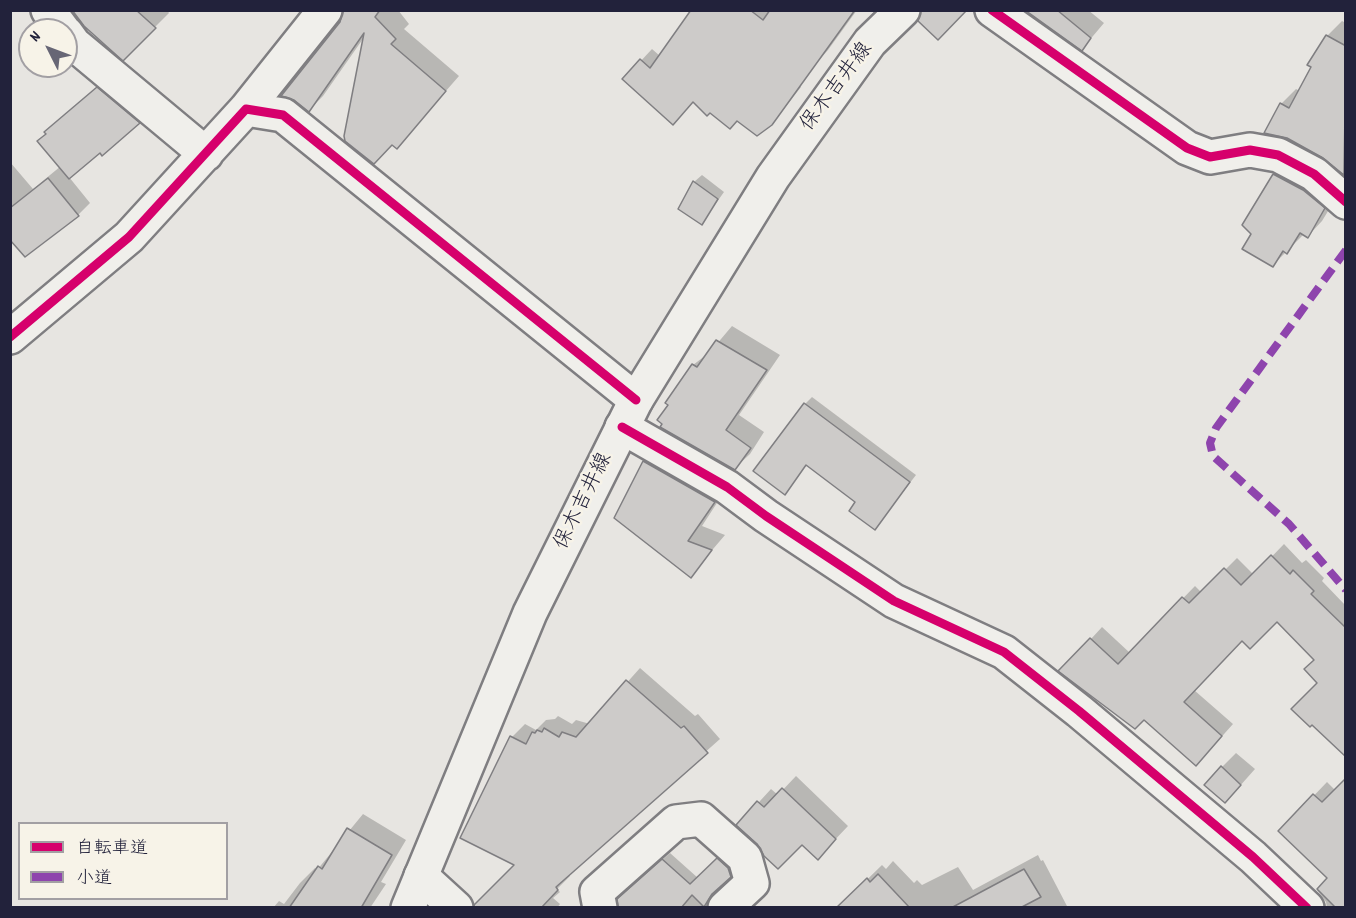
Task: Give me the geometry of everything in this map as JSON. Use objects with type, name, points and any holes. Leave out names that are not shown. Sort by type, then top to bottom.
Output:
[{"type":"street","points":[[10,337],[129,237],[246,109],[325,10]]},
{"type":"street","name":"保木吉井線","points":[[408,908],[530,613],[629,413],[773,177],[870,42],[903,10]]},
{"type":"street","points":[[992,10],[1187,148],[1210,157],[1250,150],[1278,155],[1314,174],[1346,202]]},
{"type":"street","points":[[78,47],[206,154]]},
{"type":"street","points":[[246,109],[283,115],[629,413],[766,516],[894,601],[1004,652],[1079,711],[1253,856],[1307,908]]},
{"type":"street","points":[[600,908],[597,892],[676,822],[701,819],[745,858],[752,884],[725,908]]},
{"type":"street","points":[[421,876],[456,908]]},
{"type":"building","points":[[72,10],[136,10],[156,28],[123,61]]},
{"type":"building","points":[[343,10],[380,10],[375,17],[396,39],[391,44],[446,91],[397,149],[392,145],[374,164],[345,141],[344,136],[364,33],[309,112],[294,100],[281,96],[340,22]]},
{"type":"building","points":[[691,10],[750,10],[763,20],[770,10],[855,10],[772,125],[757,136],[737,121],[730,129],[710,113],[707,116],[693,102],[673,125],[622,79],[640,59],[650,68]]},
{"type":"building","points":[[921,10],[967,10],[938,40],[918,21]]},
{"type":"building","points":[[1025,10],[1057,10],[1091,38],[1082,51]]},
{"type":"building","points":[[1326,35],[1346,46],[1344,175],[1323,158],[1287,138],[1264,133],[1280,103],[1289,108],[1311,67],[1307,65]]},
{"type":"building","points":[[97,87],[140,123],[102,156],[100,153],[69,179],[37,141],[46,134],[44,132]]},
{"type":"building","points":[[1273,174],[1303,190],[1325,208],[1308,238],[1300,233],[1287,254],[1283,251],[1273,267],[1242,249],[1251,234],[1242,225]]},
{"type":"building","points":[[48,178],[79,216],[25,257],[10,240],[10,208]]},
{"type":"building","points":[[693,181],[718,199],[702,225],[678,209]]},
{"type":"building","points":[[716,340],[767,370],[726,430],[751,448],[735,470],[660,427],[662,424],[657,420],[668,405],[665,403],[692,364],[697,367]]},
{"type":"building","points":[[804,403],[910,482],[875,530],[849,511],[855,502],[806,465],[785,495],[753,471]]},
{"type":"building","points":[[643,461],[715,502],[688,541],[712,550],[691,578],[614,518]]},
{"type":"building","points":[[1271,555],[1290,574],[1293,570],[1314,591],[1311,594],[1346,628],[1346,757],[1291,709],[1317,683],[1304,669],[1314,660],[1277,622],[1250,649],[1242,641],[1184,702],[1222,736],[1196,766],[1144,720],[1135,729],[1058,671],[1090,638],[1118,664],[1182,597],[1189,603],[1224,568],[1241,585]]},
{"type":"building","points":[[626,680],[681,728],[684,726],[708,753],[556,887],[558,890],[541,908],[474,908],[474,905],[514,865],[460,838],[510,736],[526,744],[532,732],[535,733],[537,730],[542,732],[544,728],[559,737],[562,732],[576,737]]},
{"type":"building","points":[[1221,766],[1241,785],[1225,803],[1204,785]]},
{"type":"building","points":[[1346,778],[1346,908],[1336,908],[1317,889],[1327,878],[1278,831],[1313,794],[1322,802]]},
{"type":"building","points":[[782,788],[836,839],[818,860],[802,845],[778,869],[764,856],[757,844],[736,825],[757,801],[764,807]]},
{"type":"building","points":[[347,828],[392,855],[361,908],[289,908],[318,866],[322,869]]},
{"type":"building","points":[[717,858],[728,868],[731,877],[712,894],[704,907],[692,895],[681,908],[618,908],[617,899],[662,859],[690,884]]},
{"type":"building","points":[[1024,869],[1041,897],[1020,908],[951,908]]},
{"type":"building","points":[[878,874],[910,908],[836,908],[867,878],[870,882]]},
{"type":"marked path","points":[[1346,250],[1216,428],[1210,443],[1213,456],[1289,524],[1346,590]]},
{"type":"cycle path","points":[[992,10],[1187,148],[1210,157],[1250,150],[1278,155],[1314,174],[1346,202]]},
{"type":"cycle path","points":[[10,337],[129,237],[246,109],[283,115],[636,400]]},
{"type":"cycle path","points":[[622,427],[727,487],[766,516],[894,601],[1004,652],[1079,711],[1253,857],[1307,908]]}]
